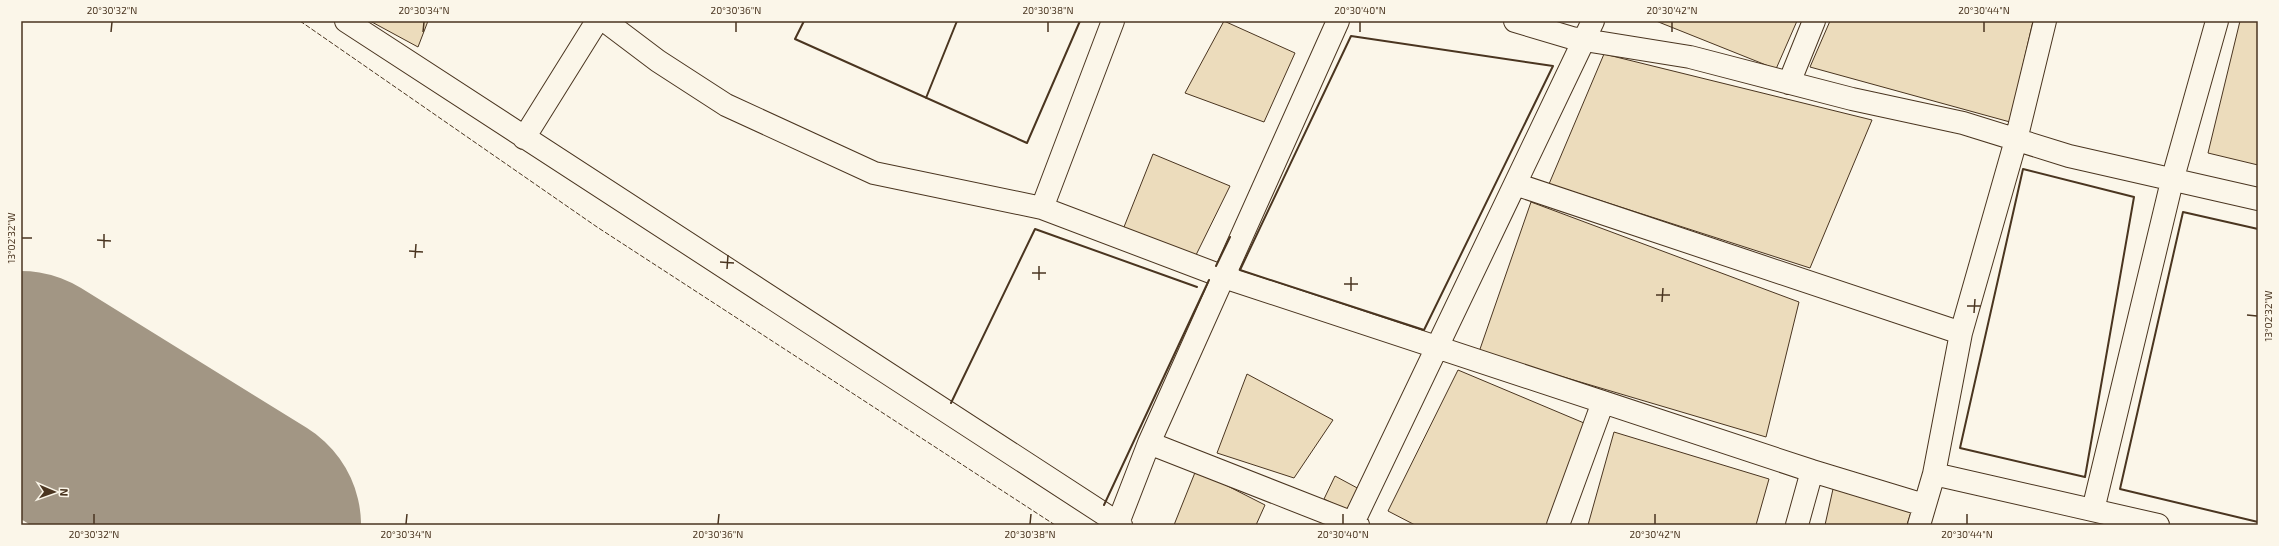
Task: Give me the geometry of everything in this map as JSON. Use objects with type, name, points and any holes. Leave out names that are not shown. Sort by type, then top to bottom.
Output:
[{"type":"street","points":[[346,21],[1120,524],[1149,443],[1338,21]]},
{"type":"street","points":[[524,138],[597,21]]},
{"type":"street","points":[[605,21],[658,61],[726,105],[874,173],[1042,208],[1224,277],[1812,471],[1921,515],[1934,474],[1961,333],[2016,140],[2044,21]]},
{"type":"street","points":[[1042,208],[1114,21]]},
{"type":"street","points":[[1515,21],[1584,40],[1690,57],[1852,100],[1963,124],[2069,156],[2258,198]]},
{"type":"street","points":[[1149,443],[1354,524],[1593,21]]},
{"type":"street","points":[[1789,83],[1814,21]]},
{"type":"street","points":[[2093,510],[2172,180],[2216,21]]},
{"type":"street","points":[[1515,184],[1961,333]]},
{"type":"street","points":[[1558,525],[1603,402]]},
{"type":"street","points":[[1797,525],[1812,471]]},
{"type":"street","points":[[1934,474],[2158,525]]},
{"type":"building","points":[[370,21],[428,21],[418,47]]},
{"type":"building","points":[[1224,21],[1295,53],[1264,122],[1185,93]]},
{"type":"building","points":[[1656,21],[1797,21],[1776,69]]},
{"type":"building","points":[[1830,21],[2033,21],[2010,122],[1810,67]]},
{"type":"building","points":[[2240,21],[2258,21],[2258,165],[2208,153]]},
{"type":"building","points":[[1604,54],[1872,120],[1810,268],[1549,184]]},
{"type":"building","points":[[1153,154],[1230,186],[1196,255],[1122,232]]},
{"type":"building","points":[[1531,202],[1799,302],[1766,437],[1479,352]]},
{"type":"building","points":[[1458,370],[1584,423],[1552,525],[1415,525],[1388,511]]},
{"type":"building","points":[[1247,374],[1333,420],[1294,478],[1217,453]]},
{"type":"building","points":[[1614,432],[1769,479],[1756,525],[1588,525]]},
{"type":"building","points":[[1196,470],[1265,505],[1256,525],[1174,525]]},
{"type":"building","points":[[1335,476],[1361,490],[1350,512],[1324,499]]},
{"type":"building","points":[[1833,489],[1912,509],[1907,525],[1825,525]]},
{"type":"runway","points":[[21,385],[247,525]]},
{"type":"fence","points":[[300,21],[597,227],[1055,525]]},
{"type":"wall","points":[[804,21],[795,39],[1027,143],[1080,21]]},
{"type":"wall","points":[[926,98],[957,21]]},
{"type":"wall","points":[[1351,36],[1553,66],[1424,330],[1240,270],[1351,36]]},
{"type":"wall","points":[[2023,169],[2134,197],[2085,477],[1960,448],[2023,169]]},
{"type":"wall","points":[[2258,229],[2183,212],[2120,489],[2258,522]]},
{"type":"wall","points":[[951,403],[1035,229],[1197,287]]},
{"type":"wall","points":[[1216,266],[1230,237]]},
{"type":"wall","points":[[1104,505],[1209,280]]},
{"type":"wall","points":[[1933,525],[1939,525]]}]
